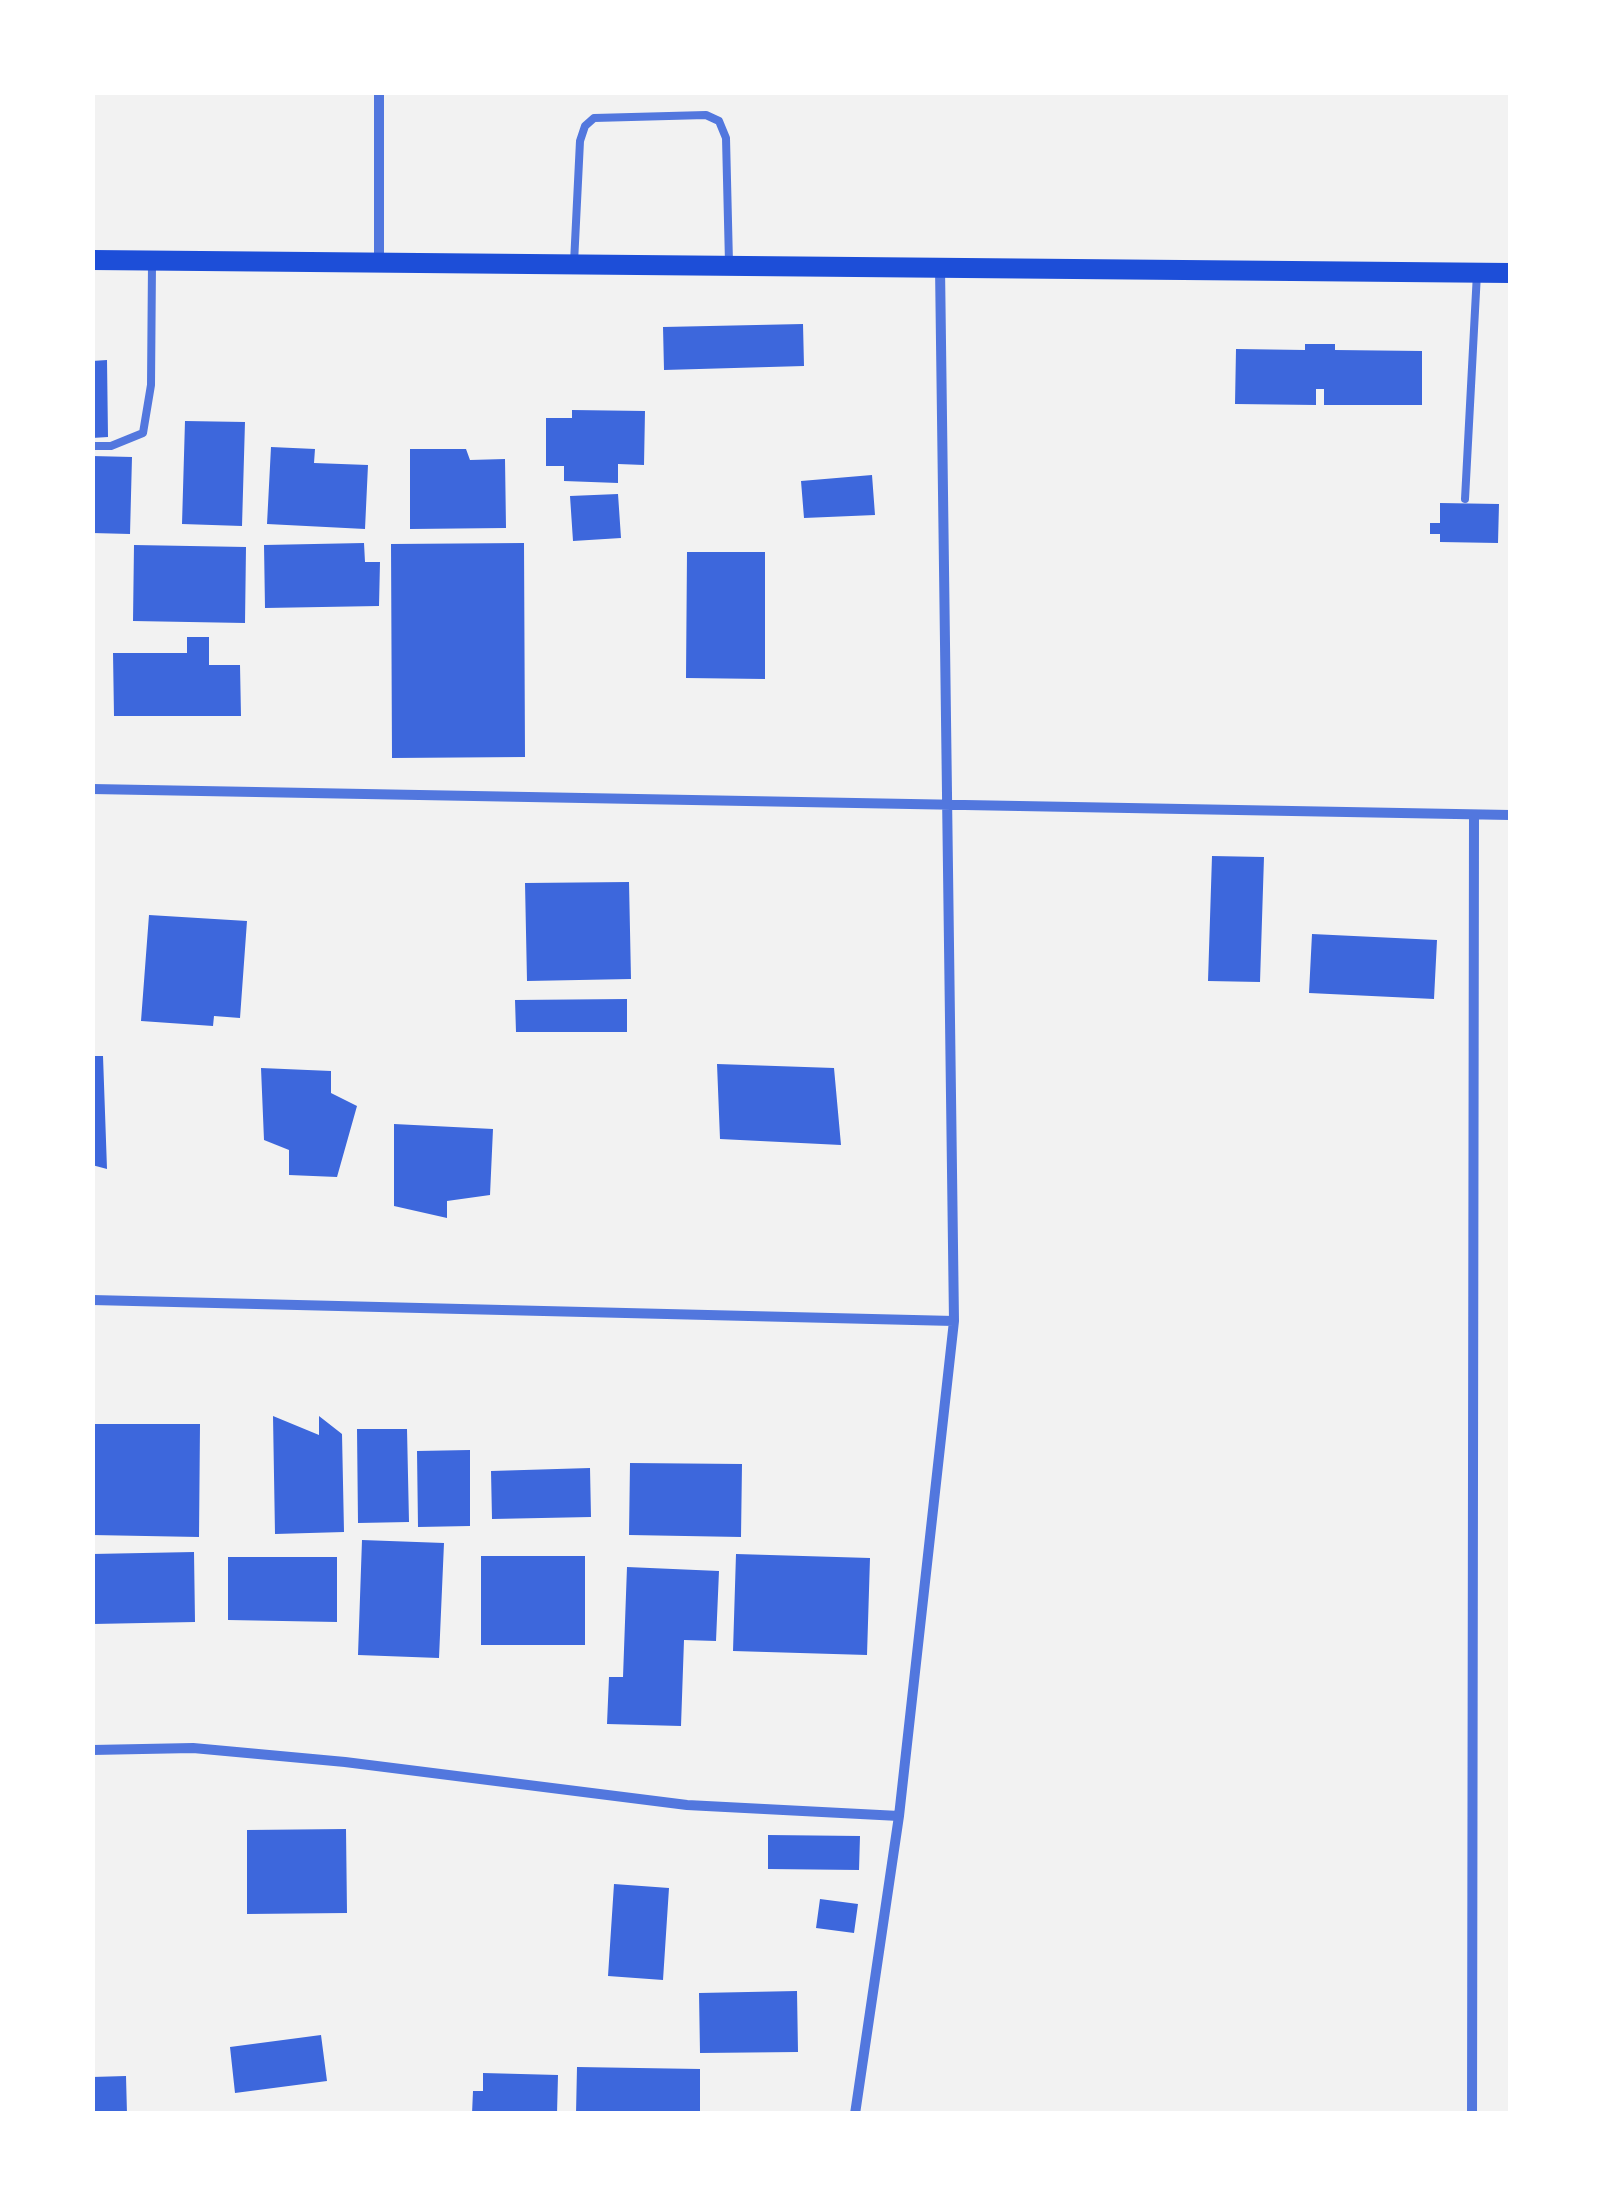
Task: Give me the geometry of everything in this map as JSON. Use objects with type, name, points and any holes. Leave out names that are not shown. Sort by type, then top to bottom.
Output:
[{"type":"main road","points":[[92,260],[1510,273]]},
{"type":"street","points":[[379,92],[379,262]]},
{"type":"street","points":[[855,2114],[900,1816],[954,1320],[940,266]]},
{"type":"street","points":[[92,788],[1510,815]]},
{"type":"street","points":[[1472,2114],[1474,815]]},
{"type":"street","points":[[92,1300],[954,1320]]},
{"type":"street","points":[[92,1750],[193,1748],[345,1762],[687,1805],[900,1816]]},
{"type":"lane","points":[[574,264],[580,140],[585,126],[594,118],[706,115],[720,121],[726,138],[729,264]]},
{"type":"lane","points":[[92,446],[110,446],[143,432],[151,385],[152,260]]},
{"type":"lane","points":[[1465,499],[1477,273]]},
{"type":"building","points":[[803,324],[804,366],[664,370],[663,327]]},
{"type":"building","points":[[1305,344],[1335,344],[1335,350],[1422,351],[1422,405],[1324,405],[1324,389],[1316,389],[1316,405],[1235,404],[1236,349],[1305,350]]},
{"type":"building","points":[[107,360],[108,437],[92,438],[92,361]]},
{"type":"building","points":[[572,410],[645,411],[644,465],[618,464],[618,483],[564,481],[564,466],[546,466],[546,418],[572,418]]},
{"type":"building","points":[[185,421],[245,422],[242,526],[182,524]]},
{"type":"building","points":[[271,447],[315,449],[314,463],[368,465],[365,529],[267,524]]},
{"type":"building","points":[[410,449],[466,449],[470,460],[505,459],[506,528],[410,529]]},
{"type":"building","points":[[92,456],[132,457],[130,534],[92,533]]},
{"type":"building","points":[[872,475],[875,515],[804,518],[801,481]]},
{"type":"building","points":[[618,494],[621,538],[573,541],[570,496]]},
{"type":"building","points":[[1440,503],[1499,504],[1498,543],[1440,542],[1440,534],[1430,534],[1430,523],[1440,523]]},
{"type":"building","points":[[364,543],[365,562],[380,562],[379,606],[265,608],[264,545]]},
{"type":"building","points":[[524,543],[525,757],[392,758],[391,544]]},
{"type":"building","points":[[134,545],[246,547],[245,623],[133,621]]},
{"type":"building","points":[[687,552],[765,552],[765,679],[686,678]]},
{"type":"building","points":[[187,637],[209,637],[209,665],[240,665],[241,716],[114,716],[113,653],[187,653]]},
{"type":"building","points":[[1212,856],[1264,857],[1260,982],[1208,981]]},
{"type":"building","points":[[629,882],[631,979],[527,981],[525,883]]},
{"type":"building","points":[[149,915],[247,921],[240,1018],[214,1016],[213,1026],[141,1021]]},
{"type":"building","points":[[1312,934],[1437,940],[1434,999],[1309,993]]},
{"type":"building","points":[[627,999],[627,1032],[516,1032],[515,1000]]},
{"type":"building","points":[[92,1056],[103,1056],[107,1169],[92,1165]]},
{"type":"building","points":[[717,1064],[834,1068],[841,1145],[720,1139]]},
{"type":"building","points":[[261,1068],[331,1071],[331,1093],[357,1106],[337,1177],[289,1175],[289,1150],[264,1140]]},
{"type":"building","points":[[394,1124],[493,1129],[490,1195],[447,1201],[447,1218],[394,1206]]},
{"type":"building","points":[[273,1416],[319,1435],[319,1416],[342,1434],[344,1532],[275,1534]]},
{"type":"building","points":[[92,1424],[200,1424],[199,1537],[92,1535]]},
{"type":"building","points":[[357,1429],[407,1429],[409,1522],[358,1523]]},
{"type":"building","points":[[470,1450],[470,1526],[418,1527],[417,1451]]},
{"type":"building","points":[[630,1463],[742,1464],[741,1537],[629,1535]]},
{"type":"building","points":[[590,1468],[591,1517],[492,1519],[491,1471]]},
{"type":"building","points":[[362,1540],[444,1543],[439,1658],[358,1655]]},
{"type":"building","points":[[194,1552],[195,1622],[93,1624],[92,1554]]},
{"type":"building","points":[[736,1554],[870,1558],[867,1655],[733,1651]]},
{"type":"building","points":[[481,1556],[585,1556],[585,1645],[481,1645]]},
{"type":"building","points":[[228,1557],[337,1557],[337,1622],[228,1620]]},
{"type":"building","points":[[627,1567],[719,1571],[716,1641],[684,1640],[681,1726],[607,1724],[609,1677],[623,1677]]},
{"type":"building","points":[[346,1829],[347,1913],[247,1914],[247,1830]]},
{"type":"building","points":[[768,1835],[860,1836],[859,1870],[768,1869]]},
{"type":"building","points":[[614,1884],[669,1888],[663,1980],[608,1976]]},
{"type":"building","points":[[820,1899],[858,1904],[854,1933],[816,1928]]},
{"type":"building","points":[[797,1991],[798,2052],[700,2053],[699,1993]]},
{"type":"building","points":[[321,2035],[327,2081],[235,2093],[230,2047]]},
{"type":"building","points":[[577,2067],[700,2069],[700,2114],[576,2114]]},
{"type":"building","points":[[483,2073],[558,2075],[557,2114],[472,2114],[473,2091],[483,2091]]},
{"type":"building","points":[[126,2076],[127,2114],[92,2114],[92,2077]]}]
